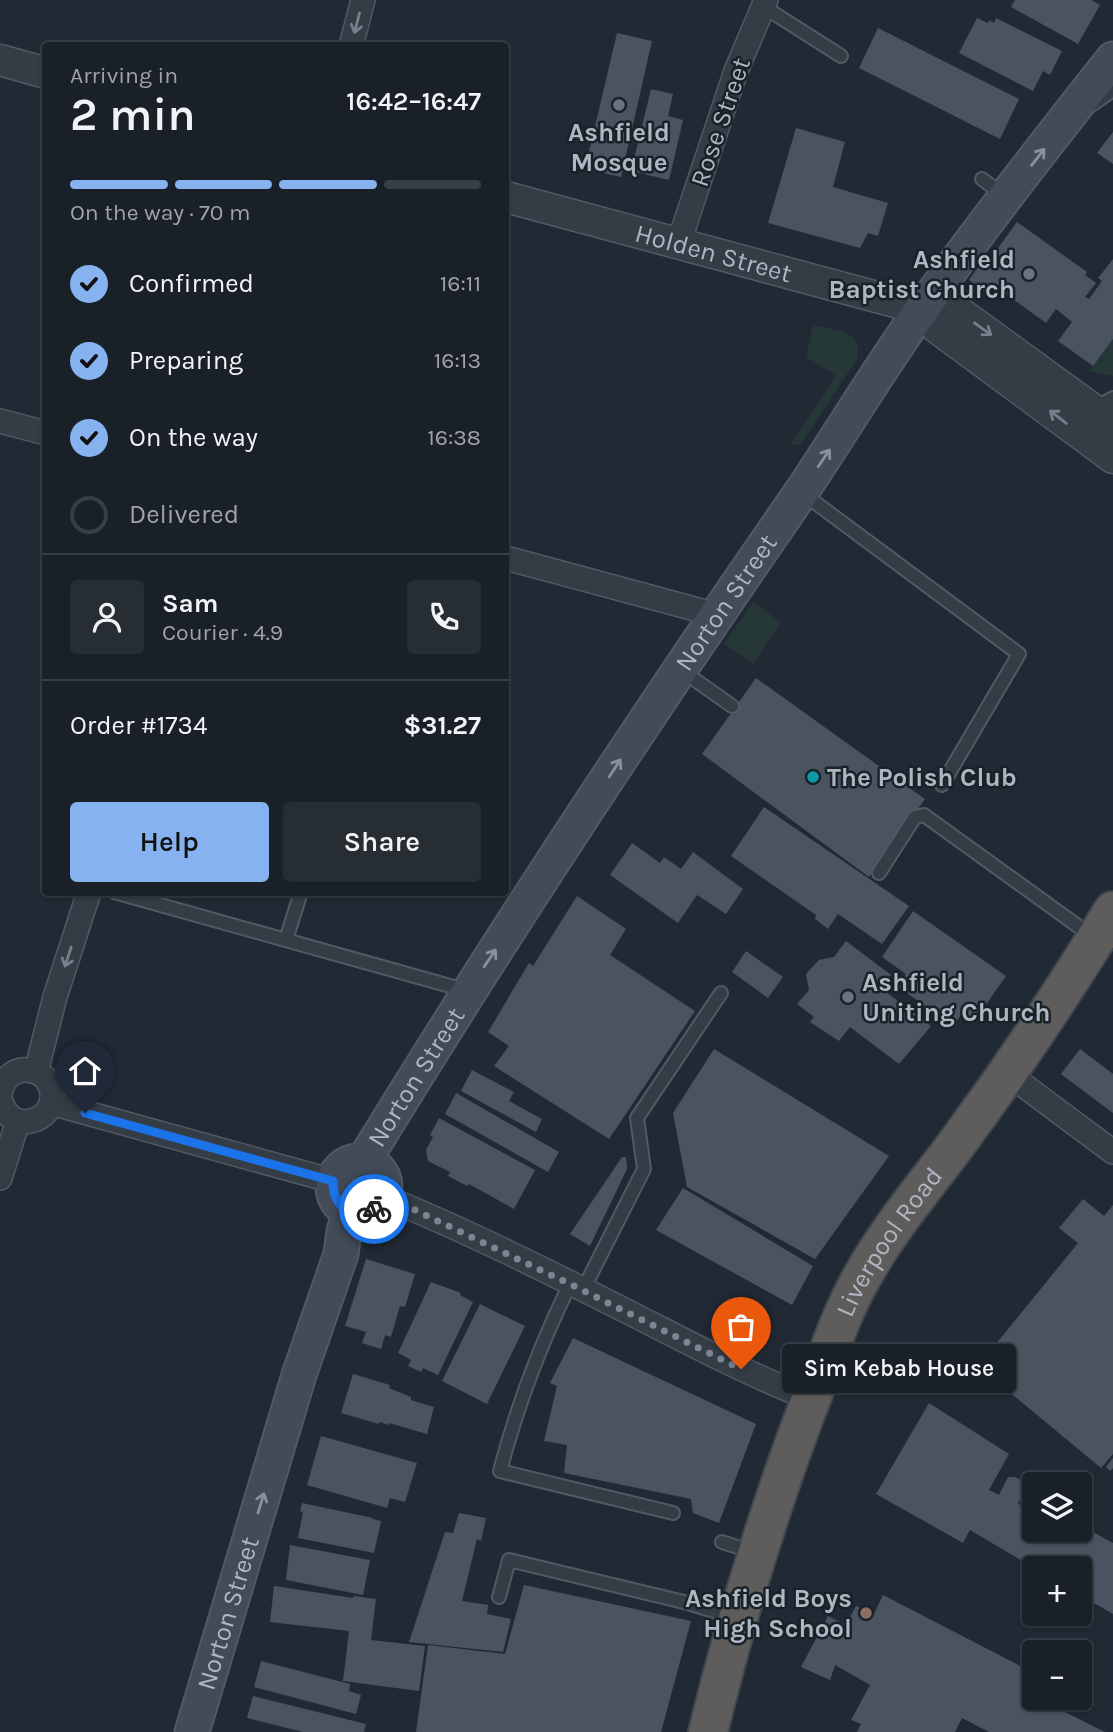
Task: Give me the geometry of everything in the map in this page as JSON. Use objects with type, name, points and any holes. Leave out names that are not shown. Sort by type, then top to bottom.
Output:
[{"type":"highway","name":"Liverpool Road","points":[[708,1732],[737,1618],[739,1547],[811,1399],[841,1319],[879,1247],[1007,1073],[1104,925]]},
{"type":"main road","name":"Norton Street","points":[[363,1162],[468,991],[922,309],[994,188],[1063,123],[1113,59]]},
{"type":"main road","points":[[351,1162],[363,1162],[377,1168],[384,1178],[384,1196],[379,1205],[371,1211],[362,1214],[350,1212],[335,1199],[333,1181],[342,1167],[351,1162]]},
{"type":"main road","name":"Norton Street","points":[[191,1732],[299,1375],[341,1254],[350,1212]]},
{"type":"street","points":[[352,42],[363,0]]},
{"type":"street","name":"Rose Street","points":[[678,245],[736,71],[765,4]]},
{"type":"street","points":[[0,60],[42,72]]},
{"type":"street","name":"Holden Street","points":[[509,198],[922,309],[951,306],[1106,410]]},
{"type":"street","points":[[922,309],[937,328],[1113,458]]},
{"type":"street","points":[[0,421],[42,432]]},
{"type":"street","points":[[509,559],[717,615]]},
{"type":"street","points":[[36,1072],[55,998],[88,896]]},
{"type":"street","points":[[14,1072],[36,1072],[48,1081],[51,1103],[34,1121],[18,1121],[5,1112],[0,1090],[14,1072]]},
{"type":"street","points":[[1007,1073],[1113,1152]]},
{"type":"street","points":[[51,1103],[333,1181]]},
{"type":"street","points":[[0,1178],[18,1121]]},
{"type":"street","points":[[384,1196],[577,1287],[765,1381],[811,1399]]},
{"type":"lane","points":[[765,4],[841,56]]},
{"type":"lane","points":[[1063,123],[1113,90]]},
{"type":"lane","points":[[801,492],[1019,654],[942,785]]},
{"type":"lane","points":[[681,669],[732,706]]},
{"type":"lane","points":[[879,873],[915,817],[924,815],[1104,925]]},
{"type":"lane","points":[[128,896],[468,991]]},
{"type":"lane","points":[[286,940],[300,896]]},
{"type":"lane","points":[[673,1513],[500,1471],[509,1437],[548,1330],[577,1287],[644,1169],[636,1118],[722,993]]},
{"type":"lane","points":[[499,1597],[509,1560],[688,1603],[737,1618]]},
{"type":"green space","points":[[813,325],[839,330],[852,337],[858,349],[857,359],[800,445],[791,444],[836,375],[806,357]]},
{"type":"green space","points":[[1113,339],[1113,376],[1089,371]]},
{"type":"green space","points":[[753,602],[781,622],[753,664],[724,644]]},
{"type":"building","points":[[1015,0],[1091,0],[1100,5],[1078,44],[1011,7]]},
{"type":"building","points":[[977,18],[994,23],[996,18],[1062,51],[1050,75],[1043,71],[1033,91],[959,53]]},
{"type":"building","points":[[878,28],[1019,99],[1000,139],[859,68]]},
{"type":"building","name":"Ashfield Mosque","points":[[617,33],[652,41],[621,177],[585,169]]},
{"type":"building","points":[[651,89],[673,94],[668,116],[683,120],[669,180],[631,171]]},
{"type":"building","points":[[796,128],[845,142],[833,187],[888,203],[878,236],[868,233],[860,248],[768,223]]},
{"type":"building","points":[[1113,132],[1113,164],[1097,153]]},
{"type":"building","name":"Ashfield Baptist Church","points":[[1017,222],[1087,272],[1085,275],[1096,283],[1085,297],[1089,299],[1102,281],[1098,278],[1113,259],[1113,339],[1093,366],[1058,341],[1072,322],[1056,309],[1046,323],[991,283],[985,292],[969,280],[980,264],[984,267]]},
{"type":"building","name":"The Polish Club","points":[[756,678],[925,799],[869,877],[702,754]]},
{"type":"building","points":[[764,807],[909,906],[882,944],[838,914],[828,929],[815,919],[816,915],[731,856]]},
{"type":"building","points":[[632,843],[660,863],[664,857],[681,869],[693,852],[743,889],[726,914],[697,895],[678,923],[610,875]]},
{"type":"building","points":[[577,896],[626,929],[610,955],[695,1011],[609,1139],[494,1066],[509,1046],[488,1032],[529,963],[533,966]]},
{"type":"building","points":[[913,911],[1006,976],[973,1023],[961,1015],[953,1026],[897,986],[906,974],[882,957]]},
{"type":"building","name":"Ashfield Uniting Church","points":[[846,941],[891,975],[882,989],[931,1026],[899,1064],[850,1027],[839,1041],[810,1022],[814,1017],[797,1004],[809,990],[806,974],[819,960],[834,957]]},
{"type":"building","points":[[746,951],[783,977],[768,998],[732,972]]},
{"type":"building","points":[[714,1049],[889,1156],[815,1259],[687,1187],[673,1113]]},
{"type":"building","points":[[1080,1049],[1113,1074],[1113,1113],[1061,1074]]},
{"type":"building","points":[[472,1070],[514,1092],[509,1101],[542,1119],[536,1132],[461,1091]]},
{"type":"building","points":[[456,1093],[559,1152],[548,1172],[445,1114]]},
{"type":"building","points":[[439,1118],[535,1170],[514,1209],[469,1184],[467,1186],[448,1176],[450,1172],[428,1161],[426,1150]]},
{"type":"building","points":[[622,1157],[626,1157],[627,1169],[590,1246],[570,1234]]},
{"type":"building","points":[[683,1188],[813,1266],[792,1305],[656,1230]]},
{"type":"building","points":[[1083,1199],[1104,1216],[1113,1205],[1113,1454],[1101,1468],[978,1366],[1078,1243],[1059,1228]]},
{"type":"building","points":[[366,1259],[415,1274],[405,1307],[400,1306],[391,1337],[385,1335],[381,1349],[362,1343],[366,1332],[345,1326]]},
{"type":"building","points":[[431,1282],[461,1293],[460,1295],[473,1302],[438,1375],[423,1368],[421,1372],[408,1366],[411,1360],[398,1353]]},
{"type":"building","points":[[480,1304],[525,1326],[487,1404],[442,1381]]},
{"type":"building","points":[[573,1338],[756,1424],[719,1523],[693,1513],[691,1499],[564,1473],[567,1445],[544,1441],[557,1386],[550,1383]]},
{"type":"building","points":[[353,1374],[390,1385],[389,1388],[411,1397],[411,1400],[434,1407],[427,1434],[341,1413]]},
{"type":"building","points":[[929,1403],[1009,1454],[989,1490],[999,1495],[1008,1477],[1022,1480],[1022,1496],[1018,1504],[1022,1506],[1022,1542],[1092,1542],[1092,1532],[1113,1543],[1113,1614],[1092,1602],[1092,1556],[1022,1556],[1022,1561],[970,1530],[963,1543],[876,1494]]},
{"type":"building","points":[[321,1436],[417,1463],[405,1502],[390,1498],[387,1508],[307,1485]]},
{"type":"building","points":[[1113,1458],[1113,1468],[1110,1471],[1106,1467]]},
{"type":"building","points":[[302,1503],[381,1521],[374,1553],[298,1538]]},
{"type":"building","points":[[459,1513],[486,1518],[481,1541],[477,1539],[462,1601],[488,1605],[487,1614],[511,1619],[503,1652],[409,1642],[445,1532],[453,1533]]},
{"type":"building","points":[[290,1545],[370,1560],[363,1595],[286,1580]]},
{"type":"building","points":[[524,1585],[691,1621],[661,1732],[416,1732],[428,1645],[505,1654]]},
{"type":"building","points":[[274,1586],[376,1599],[371,1640],[425,1646],[419,1691],[343,1681],[349,1631],[270,1622]]},
{"type":"building","name":"Ashfield Boys High School","points":[[883,1595],[1022,1667],[1022,1710],[1061,1710],[1105,1732],[989,1732],[962,1718],[955,1732],[857,1732],[861,1724],[851,1720],[870,1685],[835,1665],[830,1680],[801,1667],[828,1616],[846,1625],[856,1606],[874,1614]]},
{"type":"building","points":[[261,1661],[350,1684],[349,1691],[361,1695],[356,1714],[254,1687]]},
{"type":"building","points":[[253,1696],[366,1724],[364,1732],[303,1732],[247,1718]]},
{"type":"way so far","points":[[374,1209],[384,1196],[625,1310],[741,1369]]},
{"type":"place","name":"Ashfield Mosque","points":[[619,105]]},
{"type":"place","name":"Ashfield Baptist Church","points":[[1029,274]]},
{"type":"place","name":"The Polish Club","points":[[813,777]]},
{"type":"place","name":"Ashfield Uniting Church","points":[[848,997]]},
{"type":"place","name":"Sim Kebab House","points":[[741,1369]]},
{"type":"place","name":"Ashfield Boys High School","points":[[866,1613]]},
{"type":"route","points":[[85,1113],[333,1181],[335,1199],[344,1209],[362,1214],[374,1209]]}]
